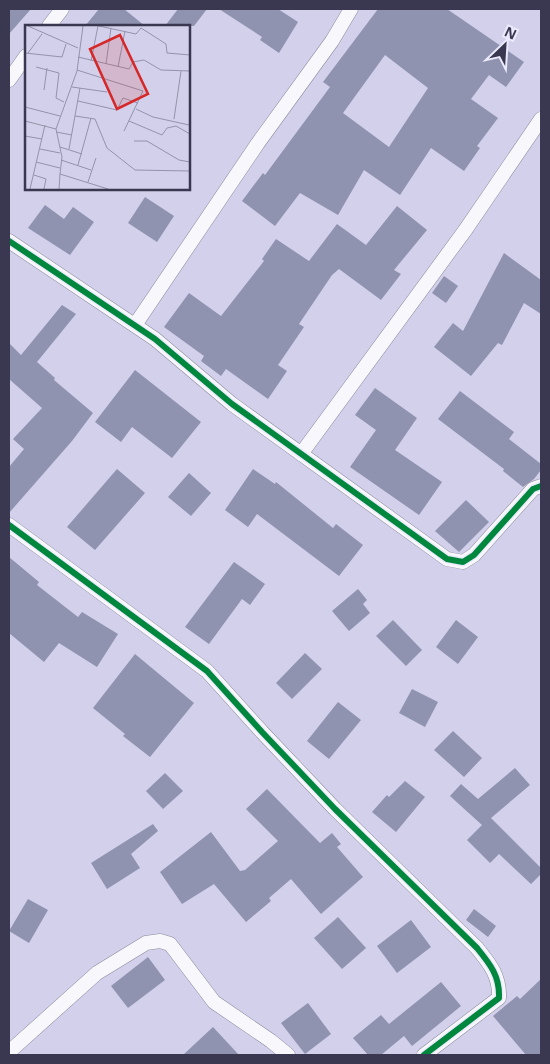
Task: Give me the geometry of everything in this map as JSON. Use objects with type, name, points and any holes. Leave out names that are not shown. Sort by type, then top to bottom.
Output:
[{"type":"street","points":[[50,25],[62,9]]},
{"type":"street","points":[[135,325],[258,142],[332,41],[351,9]]},
{"type":"street","points":[[9,80],[25,57]]},
{"type":"street","points":[[301,454],[466,228],[541,119]]},
{"type":"street","points":[[9,241],[155,339],[232,404],[447,559],[463,562],[474,555],[533,489],[541,486]]},
{"type":"street","points":[[9,525],[208,671],[262,732],[335,809],[478,948],[495,971],[499,987],[499,998],[424,1055]]},
{"type":"street","points":[[9,1052],[97,972],[146,943],[160,941],[170,944],[214,1002],[288,1055]]},
{"type":"building","points":[[9,9],[31,9],[9,34]]},
{"type":"building","points":[[99,9],[124,9],[144,25],[86,25]]},
{"type":"building","points":[[178,9],[207,9],[194,26],[166,25]]},
{"type":"building","points":[[219,9],[278,9],[298,22],[279,53],[260,40],[262,37]]},
{"type":"building","points":[[378,9],[447,9],[524,62],[506,87],[489,75],[471,99],[498,118],[477,146],[480,148],[464,171],[431,148],[400,195],[364,170],[338,215],[300,193],[275,226],[242,201],[263,173],[265,175],[330,87],[323,82]],"holes":[[[385,55],[428,88],[389,147],[343,113]]]},
{"type":"building","points":[[145,197],[174,216],[157,242],[128,223]]},
{"type":"building","points":[[45,205],[64,219],[73,207],[94,222],[70,255],[28,228]]},
{"type":"building","points":[[397,206],[427,230],[394,270],[401,274],[381,300],[339,269],[332,275],[299,324],[304,327],[278,365],[287,371],[268,399],[226,369],[221,376],[201,361],[204,356],[164,327],[189,293],[221,316],[264,261],[262,259],[276,239],[309,261],[337,224],[366,245]]},
{"type":"building","points":[[504,253],[541,280],[541,314],[524,303],[502,345],[498,343],[471,376],[434,347],[453,323],[463,331]]},
{"type":"building","points":[[444,276],[458,286],[446,303],[432,293]]},
{"type":"building","points":[[62,305],[76,314],[37,362],[55,378],[54,380],[93,413],[72,441],[9,513],[9,467],[24,449],[13,439],[42,408],[9,379],[9,343],[21,355]]},
{"type":"building","points":[[135,370],[201,422],[172,458],[132,427],[121,442],[95,422]]},
{"type":"building","points":[[375,388],[417,418],[395,450],[442,482],[419,515],[350,467],[376,430],[355,415]]},
{"type":"building","points":[[460,391],[514,432],[509,439],[541,464],[541,470],[534,479],[523,487],[503,471],[504,469],[438,419]]},
{"type":"building","points":[[117,469],[145,493],[95,550],[67,527]]},
{"type":"building","points":[[253,469],[275,484],[276,482],[333,528],[336,524],[363,545],[339,576],[257,514],[248,527],[225,510]]},
{"type":"building","points":[[189,473],[211,493],[191,516],[168,497]]},
{"type":"building","points":[[466,500],[489,522],[459,552],[435,531]]},
{"type":"building","points":[[9,557],[39,582],[37,585],[78,617],[82,612],[118,634],[97,667],[59,643],[44,662],[9,633]]},
{"type":"building","points":[[234,562],[265,584],[250,605],[242,599],[209,644],[185,627]]},
{"type":"building","points":[[358,589],[367,600],[363,604],[370,613],[349,631],[332,611]]},
{"type":"building","points":[[393,620],[422,650],[406,666],[376,636]]},
{"type":"building","points":[[456,620],[478,637],[458,664],[436,647]]},
{"type":"building","points":[[305,653],[322,669],[292,699],[276,683]]},
{"type":"building","points":[[135,654],[194,703],[150,757],[123,736],[125,734],[93,708]]},
{"type":"building","points":[[412,689],[438,702],[425,727],[399,713]]},
{"type":"building","points":[[338,702],[361,720],[329,759],[307,741]]},
{"type":"building","points":[[453,731],[482,758],[464,777],[434,750]]},
{"type":"building","points":[[515,768],[530,785],[491,818],[541,868],[541,874],[531,884],[499,854],[490,863],[467,840],[482,825],[450,796],[461,784],[478,799]]},
{"type":"building","points":[[165,773],[183,791],[163,809],[146,791]]},
{"type":"building","points":[[405,781],[425,797],[396,832],[372,812],[387,795],[389,797]]},
{"type":"building","points":[[267,789],[320,843],[332,833],[341,844],[337,847],[363,877],[321,914],[291,879],[269,898],[271,901],[246,922],[214,884],[182,904],[160,872],[211,832],[240,871],[245,870],[278,841],[246,809]]},
{"type":"building","points":[[153,824],[158,831],[131,854],[140,868],[107,889],[91,863]]},
{"type":"building","points":[[28,899],[48,910],[29,943],[9,931]]},
{"type":"building","points":[[474,909],[496,926],[488,937],[466,920]]},
{"type":"building","points":[[338,917],[366,948],[342,969],[314,938]]},
{"type":"building","points":[[411,920],[431,947],[397,973],[377,946]]},
{"type":"building","points":[[148,957],[165,980],[128,1008],[111,986]]},
{"type":"building","points":[[541,979],[541,1055],[526,1055],[493,1016],[517,996],[520,999]]},
{"type":"building","points":[[441,982],[461,1006],[412,1046],[404,1036],[381,1055],[368,1055],[353,1038],[381,1015],[389,1024]]},
{"type":"building","points":[[308,1003],[331,1034],[305,1054],[281,1023]]},
{"type":"building","points":[[213,1027],[239,1055],[183,1055]]},
{"type":"cycle path","points":[[9,241],[155,339],[232,404],[447,559],[463,562],[474,555],[533,489],[541,486]]},
{"type":"cycle path","points":[[9,525],[207,671],[335,809],[482,954],[496,977],[499,998],[424,1055]]}]
